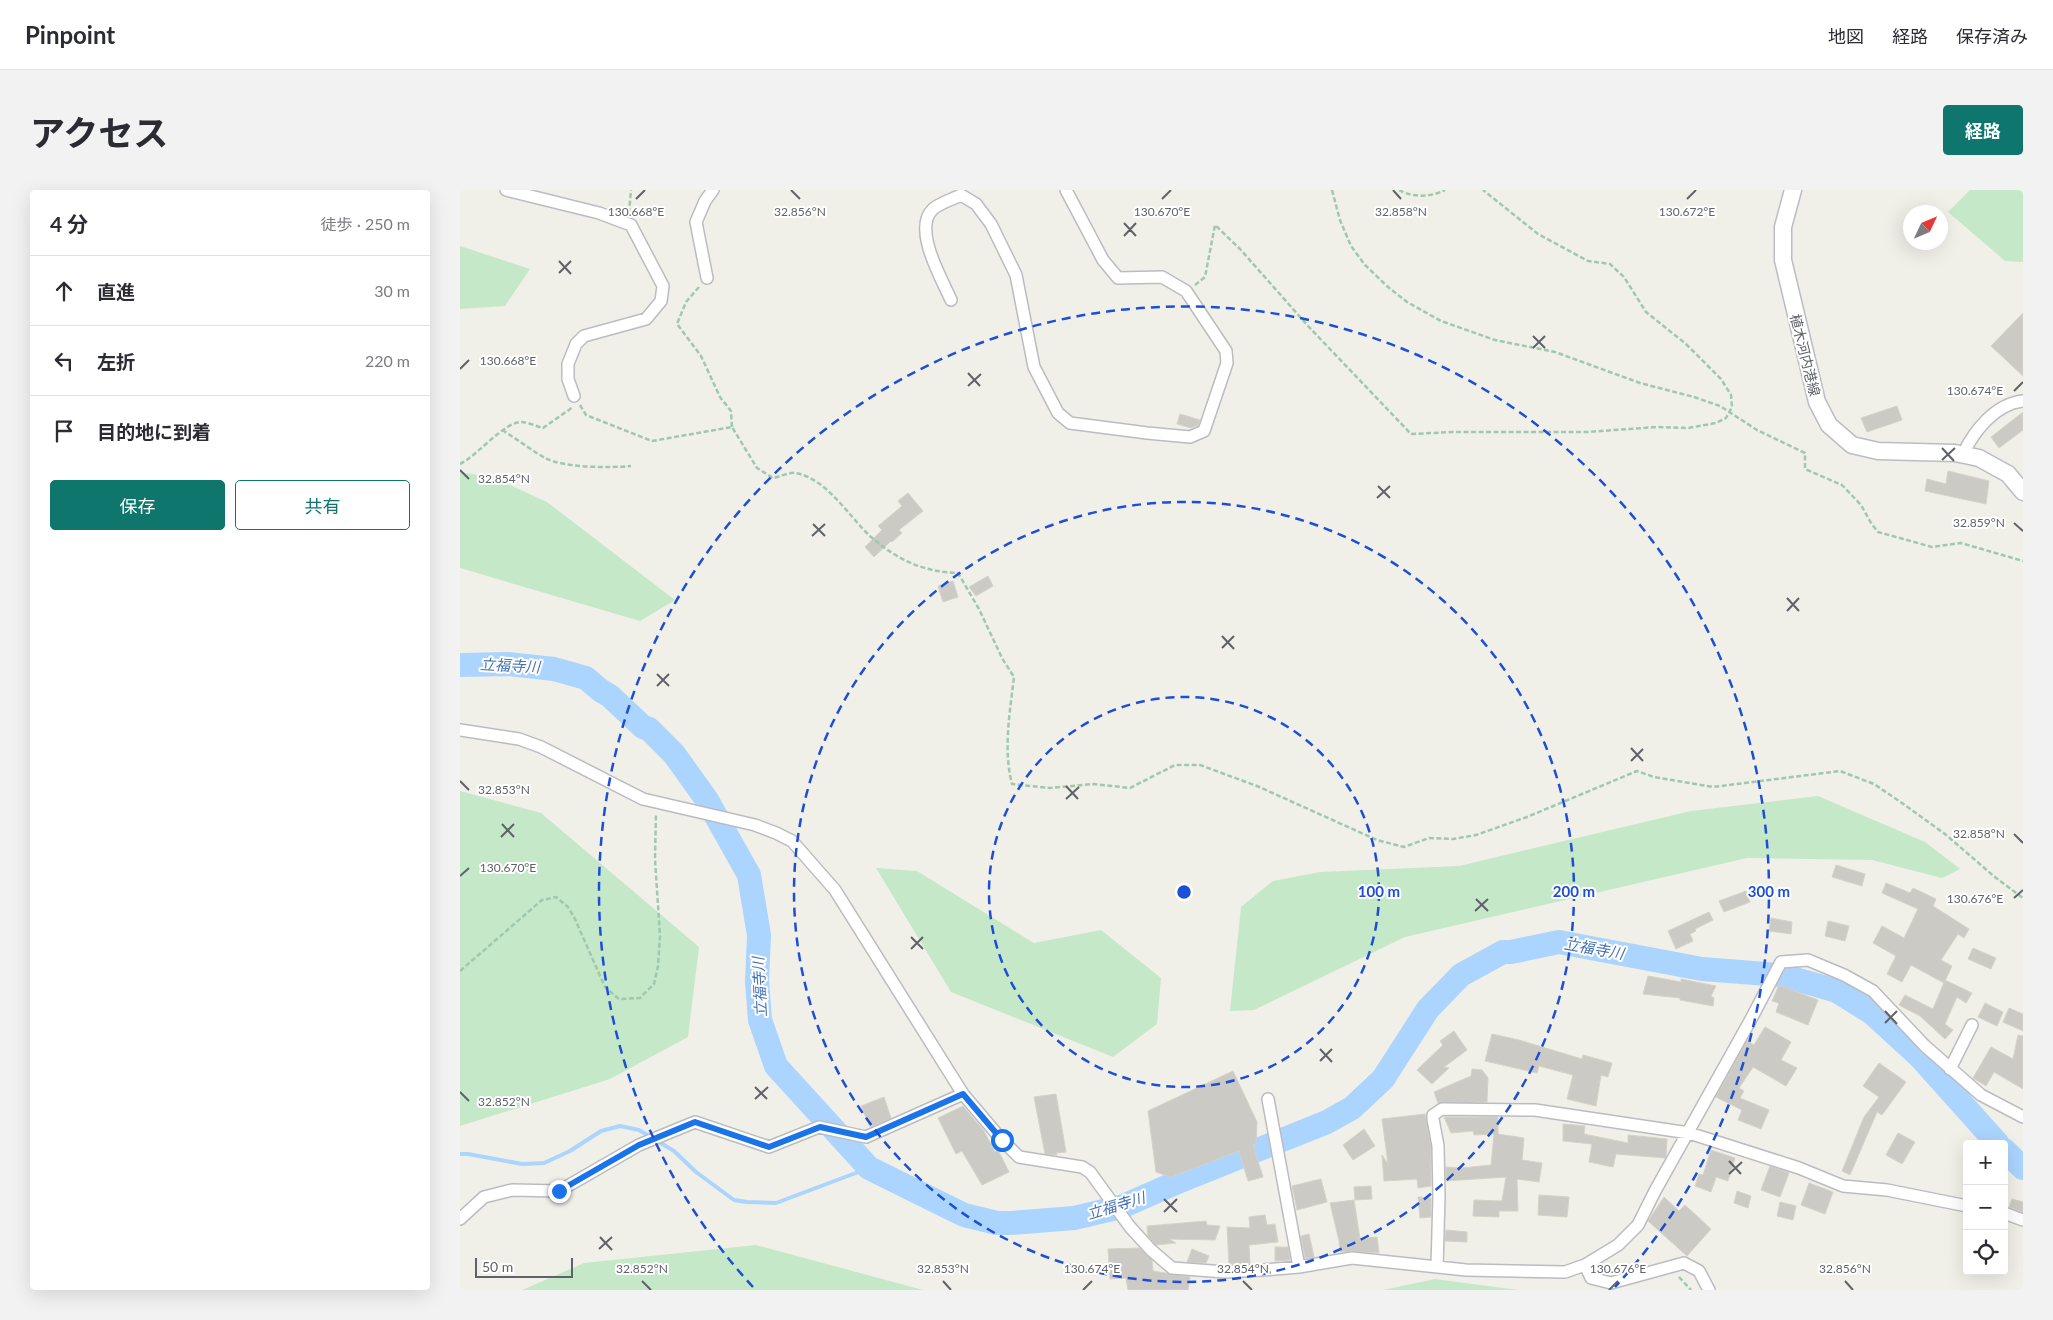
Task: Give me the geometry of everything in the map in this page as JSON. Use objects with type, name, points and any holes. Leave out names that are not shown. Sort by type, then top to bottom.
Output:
[{"type":"main road","name":"植木河内港線","points":[[1794,190],[1783,227],[1783,260],[1817,402],[1829,425],[1852,445],[1878,451],[1955,452],[1979,458],[2008,474],[2023,492]]},
{"type":"street","points":[[506,190],[600,213],[631,225],[663,286],[661,301],[646,319],[584,336],[576,344],[568,364],[568,379],[574,396]]},
{"type":"street","points":[[707,278],[696,222],[705,201],[713,190]]},
{"type":"street","points":[[951,300],[928,248],[925,225],[933,210],[961,195],[976,204],[991,224],[1016,275],[1034,367],[1058,413],[1070,423],[1190,437],[1204,431],[1227,363],[1226,351],[1186,291],[1162,277],[1118,278],[1103,260],[1066,190]]},
{"type":"street","points":[[1963,454],[1971,437],[1994,413],[2016,402],[2023,401]]},
{"type":"street","points":[[460,730],[520,739],[541,747],[644,799],[755,825],[776,832],[792,842],[835,890],[963,1094],[1019,1158],[1082,1167],[1090,1172],[1130,1227],[1151,1250],[1172,1268],[1225,1272],[1299,1267],[1352,1258],[1466,1270],[1565,1272],[1585,1265],[1618,1245],[1638,1226],[1655,1191],[1689,1133],[1781,962],[1808,960],[1844,975],[1873,991],[1925,1046],[1950,1069],[1982,1095],[2023,1117]]},
{"type":"street","points":[[1950,1069],[1972,1025]]},
{"type":"street","points":[[460,1218],[484,1197],[512,1190],[559,1191],[644,1142],[695,1122],[769,1147],[820,1127],[866,1137],[963,1094]]},
{"type":"street","points":[[1268,1099],[1299,1267]]},
{"type":"street","points":[[1437,1267],[1438,1146],[1433,1115],[1442,1109],[1535,1110],[1689,1133],[1799,1168],[1843,1186],[1887,1190],[1963,1205]]},
{"type":"street","points":[[2008,1215],[2023,1220]]},
{"type":"street","points":[[1585,1265],[1591,1278],[1611,1283],[1684,1263],[1699,1271],[1709,1290]]},
{"type":"path","points":[[631,190],[629,214],[631,225]]},
{"type":"path","points":[[1332,190],[1340,220],[1351,246],[1365,265],[1407,302],[1441,321],[1495,340],[1555,352],[1640,383],[1694,397],[1730,412],[1757,430],[1804,453],[1805,469],[1842,485],[1861,505],[1871,524],[1878,532],[1932,547],[1961,543],[2023,560]]},
{"type":"path","points":[[1399,190],[1408,195],[1435,195],[1445,190]]},
{"type":"path","points":[[1186,291],[1205,277],[1215,225],[1240,249],[1308,326],[1410,434],[1453,432],[1587,432],[1657,427],[1688,428],[1716,423],[1726,418],[1730,412],[1731,395],[1721,379],[1686,344],[1646,312],[1624,276],[1610,264],[1588,261],[1538,234],[1483,190]]},
{"type":"path","points":[[707,278],[686,302],[677,324],[701,356],[720,397],[731,411],[732,427],[757,468],[773,478],[794,473],[809,478],[833,495],[871,537],[912,565],[937,573],[958,573],[979,609],[1002,658],[1014,678],[1010,703],[1009,770],[1012,784],[1050,788],[1094,784],[1130,788],[1175,765],[1200,765],[1257,786],[1378,840],[1404,847],[1429,838],[1453,839],[1476,835],[1527,817],[1637,771],[1654,777],[1714,787],[1840,772],[1874,784],[1902,802],[1945,834],[2023,898]]},
{"type":"path","points":[[460,464],[469,460],[502,430],[519,422],[544,428],[579,403],[586,415],[652,441],[732,427]]},
{"type":"path","points":[[502,430],[547,459],[607,468],[631,466]]},
{"type":"path","points":[[460,971],[542,900],[556,897],[568,907],[574,917],[605,987],[619,999],[640,998],[654,984],[658,966],[660,936],[655,859],[656,801]]},
{"type":"path","points":[[1669,1268],[1691,1290]]},
{"type":"green space","points":[[1970,190],[2023,190],[2023,262],[2005,261],[1948,212]]},
{"type":"green space","points":[[460,246],[530,269],[505,306],[460,309]]},
{"type":"green space","points":[[460,472],[494,478],[547,502],[675,600],[640,621],[460,568]]},
{"type":"green space","points":[[460,791],[541,813],[699,947],[688,1037],[610,1079],[460,1126]]},
{"type":"green space","points":[[1818,796],[1925,842],[1960,869],[1942,878],[1872,860],[1747,858],[1405,937],[1254,1010],[1230,1011],[1241,907],[1273,881],[1320,872],[1459,866],[1691,811]]},
{"type":"green space","points":[[876,868],[917,871],[1034,943],[1101,930],[1161,978],[1157,1024],[1113,1057],[951,992]]},
{"type":"green space","points":[[756,1245],[923,1290],[522,1290],[584,1263]]},
{"type":"green space","points":[[1435,1279],[1518,1290],[1383,1290]]},
{"type":"building","points":[[2023,313],[2023,376],[1991,346]]},
{"type":"building","points":[[1897,406],[1902,420],[1867,432],[1861,418]]},
{"type":"building","points":[[2023,412],[2023,430],[1999,448],[1991,437]]},
{"type":"building","points":[[1180,414],[1200,420],[1198,425],[1191,428],[1177,424]]},
{"type":"building","points":[[1948,471],[1989,481],[1986,504],[1925,491],[1927,479],[1946,484]]},
{"type":"building","points":[[908,493],[923,511],[899,530],[902,533],[874,557],[865,547],[882,530],[878,526],[902,506],[898,501]]},
{"type":"building","points":[[988,576],[993,586],[976,596],[969,587]]},
{"type":"building","points":[[953,581],[958,597],[943,602],[938,586]]},
{"type":"building","points":[[1836,865],[1865,874],[1862,886],[1832,877]]},
{"type":"building","points":[[1886,883],[1910,893],[1913,888],[1936,899],[1933,906],[1969,929],[1964,938],[1958,934],[1941,960],[1952,966],[1944,983],[1911,965],[1902,982],[1887,974],[1896,956],[1873,943],[1882,926],[1904,938],[1918,909],[1882,893]]},
{"type":"building","points":[[1746,891],[1750,902],[1724,912],[1719,901]]},
{"type":"building","points":[[1709,912],[1713,920],[1695,929],[1696,931],[1690,934],[1693,941],[1676,949],[1668,931]]},
{"type":"building","points":[[1771,918],[1792,922],[1791,934],[1769,931]]},
{"type":"building","points":[[1828,921],[1849,926],[1845,941],[1825,936]]},
{"type":"building","points":[[1973,948],[1996,958],[1991,969],[1968,959]]},
{"type":"building","points":[[1648,976],[1681,982],[1681,979],[1716,986],[1711,996],[1714,998],[1713,1006],[1680,1000],[1680,998],[1643,994]]},
{"type":"building","points":[[1945,980],[1972,993],[1966,1003],[1957,997],[1945,1024],[1953,1030],[1945,1039],[1920,1016],[1899,1005],[1905,995],[1933,1009]]},
{"type":"building","points":[[1779,985],[1818,1000],[1808,1025],[1776,1012],[1779,1003],[1772,1001]]},
{"type":"building","points":[[1985,1003],[2003,1012],[1997,1026],[1978,1017]]},
{"type":"building","points":[[2009,1008],[2023,1014],[2023,1031],[2003,1022]]},
{"type":"building","points":[[1765,1027],[1791,1042],[1781,1060],[1797,1068],[1786,1086],[1753,1067],[1739,1088],[1744,1091],[1740,1098],[1769,1110],[1761,1129],[1738,1120],[1742,1110],[1716,1097],[1747,1041],[1754,1045]]},
{"type":"building","points":[[1454,1031],[1467,1050],[1444,1067],[1449,1068],[1432,1084],[1417,1070],[1443,1045],[1440,1041]]},
{"type":"building","points":[[1492,1034],[1582,1059],[1583,1055],[1612,1063],[1608,1077],[1601,1075],[1596,1106],[1567,1099],[1573,1075],[1539,1066],[1537,1073],[1485,1061]]},
{"type":"building","points":[[2018,1035],[2023,1036],[2023,1089],[1994,1072],[1986,1086],[1973,1078],[1991,1047],[2013,1059]]},
{"type":"building","points":[[1879,1063],[1906,1082],[1882,1115],[1877,1112],[1850,1175],[1842,1171],[1864,1117],[1879,1097],[1863,1086]]},
{"type":"building","points":[[1472,1069],[1482,1070],[1488,1078],[1487,1102],[1438,1103],[1434,1092],[1471,1076]]},
{"type":"building","points":[[1233,1071],[1257,1122],[1256,1144],[1253,1145],[1263,1177],[1248,1181],[1239,1151],[1171,1177],[1156,1172],[1148,1111]]},
{"type":"building","points":[[1056,1094],[1066,1152],[1056,1153],[1057,1155],[1045,1154],[1034,1097]]},
{"type":"building","points":[[884,1097],[891,1118],[870,1127],[861,1106]]},
{"type":"building","points":[[963,1106],[984,1131],[995,1152],[998,1150],[1009,1172],[982,1185],[962,1151],[956,1154],[938,1118]]},
{"type":"building","points":[[1425,1114],[1431,1147],[1431,1186],[1418,1188],[1417,1179],[1384,1181],[1382,1155],[1388,1164],[1382,1119]]},
{"type":"building","points":[[1444,1117],[1498,1117],[1498,1134],[1524,1138],[1522,1160],[1542,1163],[1539,1182],[1517,1179],[1518,1211],[1499,1211],[1499,1217],[1473,1216],[1474,1200],[1502,1201],[1506,1177],[1446,1181],[1446,1167],[1462,1168],[1491,1165],[1494,1134],[1474,1135],[1473,1131],[1451,1133]]},
{"type":"building","points":[[1563,1124],[1585,1126],[1584,1134],[1628,1143],[1628,1135],[1667,1139],[1666,1157],[1616,1154],[1613,1167],[1589,1162],[1592,1144],[1563,1141]]},
{"type":"building","points":[[1364,1129],[1375,1146],[1353,1160],[1343,1145]]},
{"type":"building","points":[[1898,1133],[1915,1142],[1902,1164],[1886,1155]]},
{"type":"building","points":[[1711,1150],[1735,1158],[1728,1181],[1716,1177],[1711,1192],[1695,1186],[1699,1174],[1703,1175]]},
{"type":"building","points":[[1770,1166],[1789,1173],[1780,1197],[1761,1190]]},
{"type":"building","points":[[1321,1179],[1327,1202],[1297,1210],[1292,1186]]},
{"type":"building","points":[[1809,1183],[1833,1192],[1825,1214],[1801,1205]]},
{"type":"building","points":[[1371,1186],[1372,1199],[1355,1200],[1354,1187]]},
{"type":"building","points":[[1737,1191],[1751,1196],[1748,1208],[1734,1203]]},
{"type":"building","points":[[1539,1195],[1569,1197],[1567,1217],[1538,1215]]},
{"type":"building","points":[[1418,1197],[1431,1198],[1431,1217],[1420,1218]]},
{"type":"building","points":[[1664,1197],[1679,1211],[1685,1205],[1711,1229],[1687,1256],[1648,1221]]},
{"type":"building","points":[[2012,1199],[2023,1202],[2023,1212],[2009,1207]]},
{"type":"building","points":[[1354,1200],[1360,1239],[1377,1237],[1379,1253],[1340,1252],[1330,1203]]},
{"type":"building","points":[[1780,1202],[1796,1206],[1793,1220],[1777,1216]]},
{"type":"building","points":[[1265,1215],[1267,1225],[1275,1224],[1278,1242],[1249,1245],[1250,1263],[1229,1264],[1227,1227],[1250,1228],[1249,1217]]},
{"type":"building","points":[[1206,1221],[1207,1225],[1220,1226],[1215,1240],[1169,1239],[1176,1243],[1156,1245],[1148,1236],[1147,1226]]},
{"type":"building","points":[[1446,1230],[1467,1232],[1467,1242],[1445,1241]]},
{"type":"building","points":[[1309,1234],[1314,1257],[1305,1258],[1301,1236]]},
{"type":"building","points":[[1275,1247],[1288,1247],[1290,1260],[1275,1261]]},
{"type":"building","points":[[1139,1248],[1152,1260],[1153,1271],[1190,1277],[1188,1290],[1128,1290],[1126,1278],[1110,1279],[1108,1249]]},
{"type":"building","points":[[1192,1249],[1209,1256],[1206,1263],[1187,1262]]},
{"type":"waterway","name":"立福寺川","points":[[460,665],[508,664],[554,669],[586,678],[610,696],[643,727],[649,729],[674,754],[707,800],[749,875],[759,935],[757,981],[760,1020],[776,1066],[869,1168],[964,1215],[997,1223],[1011,1223],[1074,1218],[1121,1207],[1180,1181],[1327,1122],[1352,1108],[1383,1079],[1428,1009],[1461,975],[1503,952],[1559,942],[1702,969],[1781,975],[1837,991],[1872,1013],[1920,1057],[1994,1140]]},
{"type":"waterway","points":[[460,1154],[522,1164],[544,1163],[570,1151],[601,1131],[620,1126],[639,1130],[674,1151],[696,1172],[734,1200],[776,1203],[869,1168]]},
{"type":"waterway","name":"立福寺川","points":[[2008,1154],[2023,1168]]},
{"type":"route","points":[[559,1191],[639,1145],[695,1122],[769,1147],[820,1127],[866,1137],[963,1094],[1002,1140]]}]
